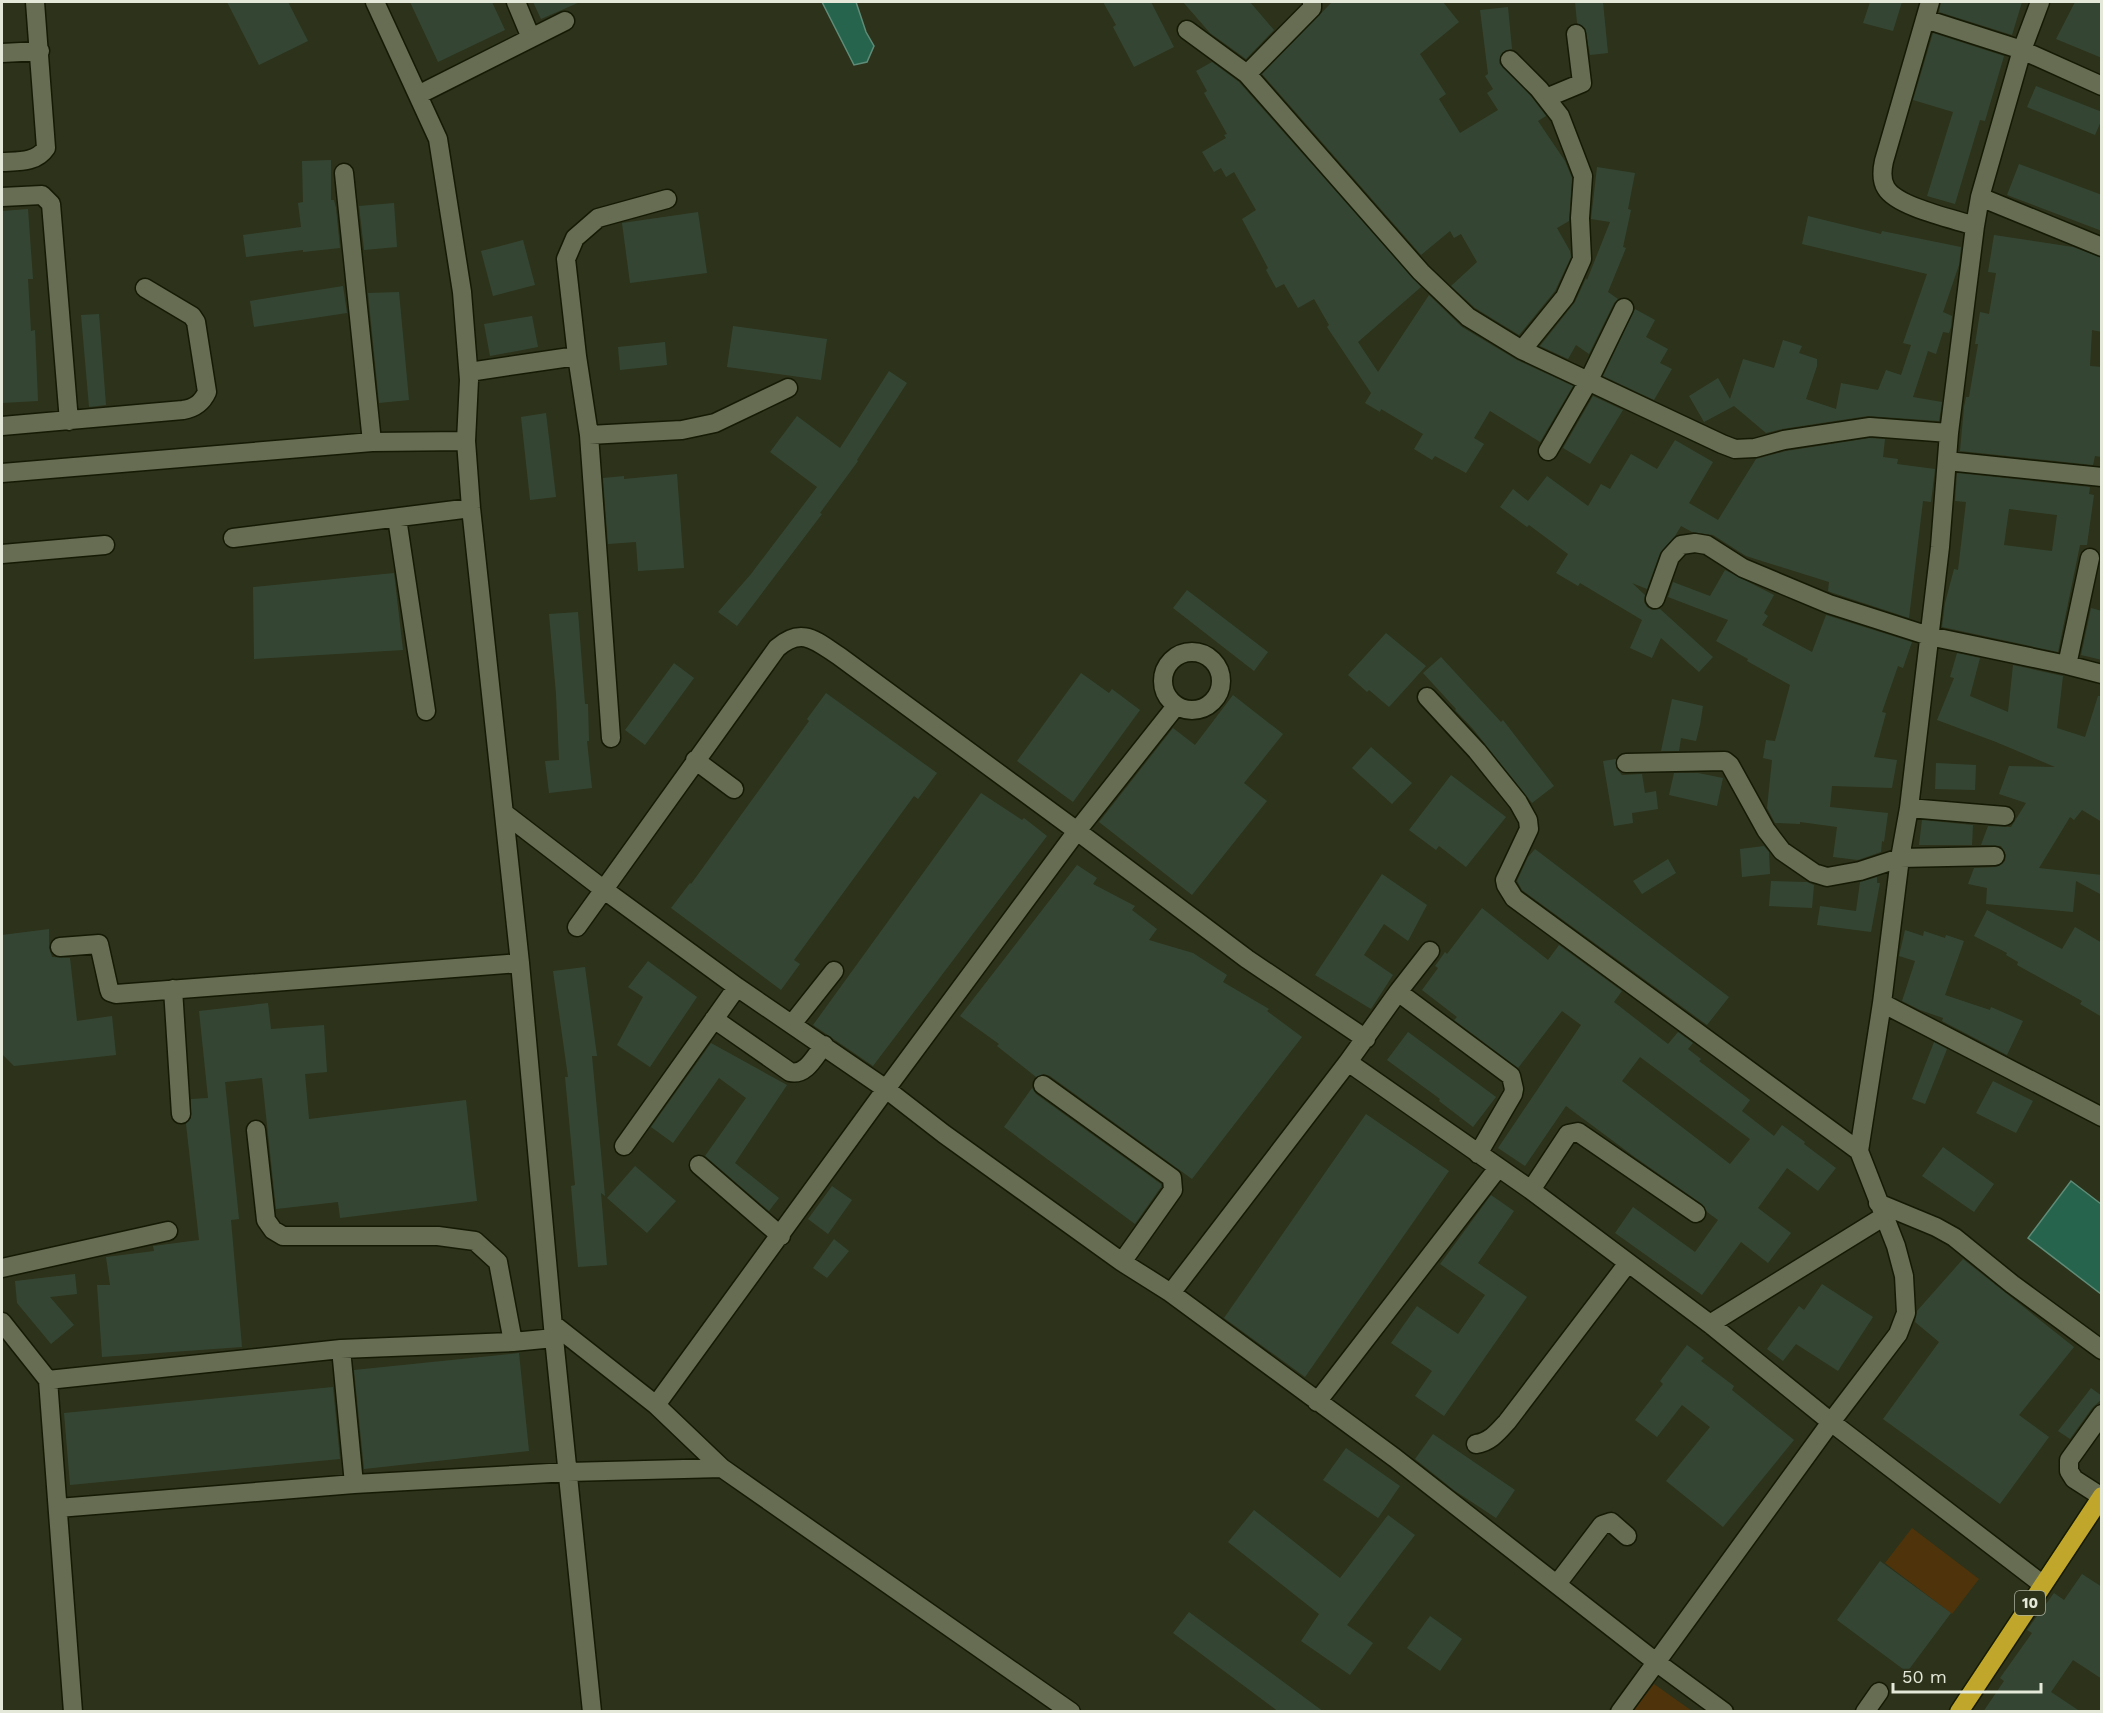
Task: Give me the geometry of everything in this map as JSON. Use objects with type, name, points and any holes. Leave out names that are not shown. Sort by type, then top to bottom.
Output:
[{"type":"highway","name":"10","points":[[1959,1712],[2101,1497]]},
{"type":"street","points":[[2,162],[32,160],[46,148],[35,2]]},
{"type":"street","points":[[375,2],[438,139],[462,292],[469,372],[466,441],[471,508],[520,963],[592,1712]]},
{"type":"street","points":[[516,2],[531,38]]},
{"type":"street","points":[[1247,74],[1312,9],[1312,2]]},
{"type":"street","points":[[1620,1712],[1831,1422],[1898,1334],[1906,1313],[1904,1276],[1896,1246],[1880,1210],[1859,1151],[1909,808],[1949,432],[1975,226],[1980,198],[2022,50],[2040,2]]},
{"type":"street","points":[[1975,226],[1897,199],[1885,187],[1883,179],[1884,160],[1927,10],[2102,86]]},
{"type":"street","points":[[418,95],[565,21]]},
{"type":"street","points":[[1187,30],[1247,74],[1421,272],[1467,317],[1522,350],[1735,449],[1755,448],[1784,440],[1870,427],[1949,432]]},
{"type":"street","points":[[1546,98],[1583,82],[1576,34]]},
{"type":"street","points":[[2,53],[40,51]]},
{"type":"street","points":[[1510,60],[1560,116],[1583,176],[1580,218],[1582,259],[1565,297],[1522,350]]},
{"type":"street","points":[[344,172],[372,442]]},
{"type":"street","points":[[2,197],[42,195],[51,204],[69,421]]},
{"type":"street","points":[[1980,198],[2102,247]]},
{"type":"street","points":[[611,738],[589,435],[566,259],[575,238],[598,218],[667,199]]},
{"type":"street","points":[[2,426],[183,410],[192,408],[204,399],[207,392],[196,322],[192,316],[146,288]]},
{"type":"street","points":[[1548,451],[1588,382],[1624,308]]},
{"type":"street","points":[[469,372],[577,356]]},
{"type":"street","points":[[589,435],[682,430],[715,423],[788,388]]},
{"type":"street","points":[[2,473],[372,442],[466,441]]},
{"type":"street","points":[[1947,461],[2102,477]]},
{"type":"street","points":[[233,538],[471,508]]},
{"type":"street","points":[[397,518],[426,711]]},
{"type":"street","points":[[1655,599],[1670,557],[1681,545],[1695,543],[1707,545],[1743,568],[1829,604],[1929,636],[2102,674]]},
{"type":"street","points":[[2,554],[105,545]]},
{"type":"street","points":[[2067,665],[2090,558]]},
{"type":"street","points":[[577,927],[695,759],[777,648],[784,641],[802,635],[812,638],[839,656],[1247,959],[1366,1039]]},
{"type":"street","points":[[1426,697],[1477,751],[1518,801],[1528,820],[1529,829],[1505,880],[1514,898],[1859,1151]]},
{"type":"street","points":[[656,1405],[1077,831],[1176,706]]},
{"type":"street","points":[[695,759],[734,789]]},
{"type":"street","points":[[1626,763],[1725,761],[1766,830],[1782,851],[1814,873],[1827,877],[1860,871],[1900,858],[1995,856]]},
{"type":"street","points":[[1909,808],[2005,816]]},
{"type":"street","points":[[504,813],[737,987],[824,1044],[944,1134],[1122,1262],[1171,1293],[1395,1458],[1656,1662],[1724,1712]]},
{"type":"street","points":[[60,947],[99,944],[107,985],[113,993],[520,963]]},
{"type":"street","points":[[1171,1293],[1431,951]]},
{"type":"street","points":[[792,1024],[834,971]]},
{"type":"street","points":[[624,1146],[737,987]]},
{"type":"street","points":[[173,989],[181,1114]]},
{"type":"street","points":[[1398,992],[1511,1076],[1513,1094],[1478,1154]]},
{"type":"street","points":[[1882,1003],[2102,1117]]},
{"type":"street","points":[[714,1019],[790,1072],[797,1074],[804,1070],[824,1044]]},
{"type":"street","points":[[1348,1062],[1531,1190],[1710,1324],[1831,1422],[2042,1584]]},
{"type":"street","points":[[1043,1085],[1172,1178],[1173,1190],[1122,1262]]},
{"type":"street","points":[[256,1130],[266,1220],[273,1230],[283,1236],[438,1236],[475,1241],[498,1262],[513,1342]]},
{"type":"street","points":[[1531,1190],[1568,1134],[1578,1132],[1696,1213]]},
{"type":"street","points":[[699,1165],[781,1236]]},
{"type":"street","points":[[1317,1402],[1498,1168]]},
{"type":"street","points":[[1710,1324],[1880,1210]]},
{"type":"street","points":[[1880,1210],[1936,1227],[1954,1237],[2012,1284],[2102,1350]]},
{"type":"street","points":[[2,1268],[168,1231]]},
{"type":"street","points":[[1476,1444],[1491,1439],[1507,1422],[1628,1263]]},
{"type":"street","points":[[2,1322],[48,1380],[73,1712]]},
{"type":"street","points":[[48,1380],[341,1350],[513,1342],[554,1331]]},
{"type":"street","points":[[554,1331],[656,1405],[722,1468],[1071,1712]]},
{"type":"street","points":[[341,1350],[354,1484]]},
{"type":"street","points":[[2101,1497],[2074,1479],[2069,1471],[2069,1460],[2102,1414]]},
{"type":"street","points":[[58,1508],[354,1484],[568,1472],[722,1468]]},
{"type":"street","points":[[1557,1584],[1602,1525],[1611,1522],[1627,1536]]},
{"type":"street","points":[[1865,1712],[1880,1692]]},
{"type":"shaded area","points":[[822,2],[856,2],[866,32],[874,46],[867,62],[854,65]]},
{"type":"shaded area","points":[[2071,1181],[2101,1204],[2101,1294],[2028,1238]]},
{"type":"shaded area","points":[[1912,1528],[1979,1579],[1952,1614],[1885,1563]]},
{"type":"shaded area","points":[[1654,1684],[1692,1711],[1633,1711]]},
{"type":"building","points":[[227,2],[288,2],[308,41],[259,65]]},
{"type":"building","points":[[410,2],[492,2],[505,30],[438,62]]},
{"type":"building","points":[[533,2],[580,2],[541,19]]},
{"type":"building","points":[[1103,2],[1151,2],[1174,47],[1134,67],[1113,27],[1116,25]]},
{"type":"building","points":[[1183,2],[1250,2],[1274,30],[1246,59],[1210,33]]},
{"type":"building","points":[[1332,2],[1443,2],[1459,22],[1420,54],[1446,94],[1439,99],[1460,133],[1498,110],[1487,93],[1493,89],[1485,76],[1488,74],[1480,10],[1508,7],[1512,49],[1502,53],[1499,63],[1531,96],[1546,116],[1538,121],[1565,161],[1572,178],[1569,221],[1557,228],[1571,257],[1555,291],[1519,335],[1475,308],[1451,286],[1477,262],[1461,234],[1454,238],[1450,231],[1421,255],[1262,74]]},
{"type":"building","points":[[1575,2],[1603,2],[1608,53],[1590,55],[1585,28],[1577,23]]},
{"type":"building","points":[[1870,2],[1902,2],[1893,31],[1863,23]]},
{"type":"building","points":[[1941,2],[2022,2],[2012,35],[1939,12]]},
{"type":"building","points":[[2075,2],[2102,2],[2102,58],[2056,39]]},
{"type":"building","points":[[1933,33],[2004,56],[1985,121],[1980,120],[1955,204],[1927,196],[1953,112],[1913,100]]},
{"type":"building","points":[[1212,62],[1239,82],[1421,287],[1358,342],[1378,372],[1429,295],[1462,327],[1517,360],[1573,386],[1540,442],[1490,411],[1474,438],[1484,444],[1466,473],[1435,456],[1432,460],[1414,449],[1423,434],[1381,409],[1380,412],[1365,403],[1371,393],[1327,327],[1329,325],[1314,299],[1298,308],[1284,284],[1276,288],[1242,219],[1256,210],[1234,172],[1226,177],[1221,168],[1214,172],[1202,152],[1226,138],[1224,135],[1227,134],[1204,93],[1207,91],[1196,71]]},
{"type":"building","points":[[2036,86],[2102,112],[2102,119],[2095,135],[2027,107]]},
{"type":"building","points":[[331,160],[331,200],[334,200],[336,208],[340,248],[246,257],[243,235],[301,227],[298,203],[303,202],[302,161]]},
{"type":"building","points":[[2019,164],[2102,195],[2102,231],[2007,195]]},
{"type":"building","points":[[1597,167],[1635,173],[1628,209],[1631,210],[1623,247],[1626,248],[1608,292],[1618,299],[1589,354],[1576,345],[1568,359],[1540,346],[1575,302],[1586,278],[1587,280],[1610,222],[1591,219]]},
{"type":"building","points":[[394,203],[397,247],[364,250],[359,206]]},
{"type":"building","points":[[28,209],[33,279],[28,279],[31,331],[35,330],[38,401],[2,403],[2,211]]},
{"type":"building","points":[[698,212],[707,273],[630,283],[622,223]]},
{"type":"building","points":[[1808,216],[1881,234],[1882,231],[1961,247],[1959,265],[1943,312],[1952,316],[1951,327],[1949,333],[1943,332],[1936,354],[1928,351],[1913,397],[1942,402],[1939,421],[1868,416],[1766,433],[1734,406],[1704,422],[1689,396],[1718,378],[1730,399],[1743,359],[1774,368],[1783,340],[1802,346],[1799,353],[1817,359],[1817,366],[1806,399],[1836,409],[1841,383],[1878,390],[1886,370],[1901,375],[1911,345],[1903,343],[1927,274],[1802,244]]},
{"type":"building","points":[[1994,235],[2073,247],[2102,258],[2102,332],[2092,330],[2090,366],[2102,367],[2102,457],[2095,456],[2093,465],[1960,451],[1964,407],[1966,397],[1969,397],[1978,344],[1975,344],[1980,312],[1989,314],[1996,273],[1988,272]]},
{"type":"building","points":[[523,240],[535,285],[493,296],[481,251]]},
{"type":"building","points":[[343,286],[347,313],[254,327],[250,301]]},
{"type":"building","points":[[399,292],[409,400],[379,403],[368,293]]},
{"type":"building","points":[[1635,309],[1655,320],[1646,337],[1668,349],[1660,363],[1672,369],[1654,400],[1603,376]]},
{"type":"building","points":[[99,314],[106,405],[89,407],[81,315]]},
{"type":"building","points":[[532,316],[538,347],[490,356],[484,324]]},
{"type":"building","points":[[733,326],[827,339],[821,380],[727,367]]},
{"type":"building","points":[[665,342],[667,365],[620,370],[618,347]]},
{"type":"building","points":[[889,371],[907,383],[858,461],[820,513],[822,514],[737,626],[718,612],[751,574],[817,487],[770,452],[797,416],[840,448]]},
{"type":"building","points":[[1593,396],[1623,410],[1590,464],[1563,448]]},
{"type":"building","points":[[546,413],[556,497],[530,500],[521,417]]},
{"type":"building","points":[[1870,438],[1885,439],[1883,457],[1898,459],[1897,464],[1935,469],[1931,502],[1923,501],[1909,618],[1828,591],[1829,582],[1746,556],[1713,535],[1692,532],[1681,526],[1660,553],[1647,589],[1632,583],[1645,595],[1644,602],[1647,607],[1652,610],[1660,609],[1713,657],[1699,672],[1661,638],[1652,658],[1630,648],[1642,620],[1580,583],[1578,586],[1556,573],[1568,554],[1500,507],[1513,489],[1528,501],[1547,476],[1588,506],[1601,484],[1610,489],[1631,454],[1657,469],[1675,440],[1713,462],[1689,503],[1718,520],[1756,459],[1786,451]]},
{"type":"building","points":[[1957,473],[2090,487],[2089,494],[2094,495],[2087,545],[2080,545],[2058,652],[1942,627],[1945,603],[1954,569],[1958,570],[1966,502],[1955,501]],"holes":[[[2009,509],[2057,515],[2052,551],[2004,545]]]},
{"type":"building","points":[[677,474],[684,568],[638,571],[636,542],[608,544],[603,478],[624,476],[624,479]]},
{"type":"building","points":[[1725,570],[1774,595],[1764,613],[1768,616],[1762,625],[1812,652],[1826,615],[1912,642],[1903,668],[1898,666],[1882,712],[1886,713],[1874,757],[1897,760],[1892,788],[1832,786],[1830,807],[1888,813],[1881,852],[1858,860],[1833,857],[1837,827],[1800,822],[1800,824],[1775,823],[1767,808],[1772,760],[1763,758],[1766,740],[1775,741],[1790,685],[1716,641],[1728,620],[1668,597],[1673,582],[1710,596]]},
{"type":"building","points":[[394,573],[403,650],[254,659],[253,587]]},
{"type":"building","points":[[1187,590],[1268,652],[1254,671],[1173,608]]},
{"type":"building","points":[[2091,608],[2102,611],[2102,660],[2081,655]]},
{"type":"building","points":[[578,612],[585,704],[588,704],[589,741],[587,741],[592,788],[549,793],[545,761],[559,760],[549,614]]},
{"type":"building","points":[[1386,633],[1426,666],[1389,707],[1348,675]]},
{"type":"building","points":[[1957,653],[1980,658],[1970,696],[2008,712],[2013,665],[2063,676],[2057,728],[2085,737],[2098,696],[2102,696],[2102,822],[2082,810],[2074,820],[2070,817],[2039,868],[2102,875],[2102,895],[2076,881],[2073,912],[1986,904],[1987,888],[1968,884],[1974,868],[1996,867],[2005,861],[2006,855],[2001,846],[1981,845],[1988,826],[2011,827],[2026,803],[1999,794],[2009,766],[2055,767],[1937,720],[1954,678],[1950,677]]},
{"type":"building","points":[[1441,657],[1501,722],[1503,720],[1554,786],[1532,803],[1473,729],[1423,673]]},
{"type":"building","points":[[674,663],[694,678],[645,745],[625,730]]},
{"type":"building","points":[[1081,673],[1109,693],[1112,689],[1140,710],[1073,802],[1017,761]]},
{"type":"building","points":[[826,693],[937,773],[918,799],[914,796],[794,960],[800,964],[781,990],[671,908],[691,884],[809,721],[807,719]]},
{"type":"building","points":[[1233,695],[1283,734],[1244,783],[1267,801],[1192,895],[1099,822],[1173,728],[1195,745]]},
{"type":"building","points":[[1672,699],[1703,706],[1700,725],[1696,741],[1681,738],[1679,751],[1661,751]]},
{"type":"building","points":[[1371,747],[1412,783],[1392,804],[1352,768]]},
{"type":"building","points":[[1616,759],[1616,768],[1622,775],[1642,774],[1645,793],[1656,791],[1658,809],[1632,813],[1633,823],[1614,826],[1603,761]]},
{"type":"building","points":[[1936,763],[1976,765],[1975,790],[1935,789]]},
{"type":"building","points":[[1674,773],[1698,773],[1723,778],[1717,806],[1669,795]]},
{"type":"building","points":[[1451,775],[1506,817],[1466,867],[1439,846],[1436,850],[1409,830]]},
{"type":"building","points":[[981,793],[1022,820],[1024,818],[1047,836],[873,1066],[813,1025]]},
{"type":"building","points":[[1922,820],[1973,825],[1972,845],[1919,845]]},
{"type":"building","points":[[1764,846],[1769,852],[1770,874],[1742,877],[1740,849]]},
{"type":"building","points":[[1535,849],[1729,997],[1707,1025],[1522,890],[1517,881],[1528,857]]},
{"type":"building","points":[[1668,859],[1676,873],[1642,894],[1633,881]]},
{"type":"building","points":[[1077,865],[1097,878],[1093,884],[1135,906],[1132,910],[1157,929],[1149,940],[1193,953],[1227,975],[1223,982],[1269,1009],[1267,1011],[1302,1037],[1192,1179],[1050,1076],[1044,1074],[1036,1077],[997,1046],[999,1044],[960,1016]]},
{"type":"building","points":[[1382,874],[1427,905],[1408,941],[1384,924],[1364,955],[1393,975],[1371,1009],[1315,975]]},
{"type":"building","points":[[1877,877],[1877,883],[1880,883],[1871,932],[1817,925],[1820,906],[1856,911],[1860,882]]},
{"type":"building","points":[[1771,881],[1807,882],[1814,885],[1812,908],[1769,906]]},
{"type":"building","points":[[1482,908],[1548,960],[1559,945],[1622,991],[1614,1002],[1668,1044],[1678,1032],[1693,1043],[1688,1049],[1701,1059],[1699,1061],[1750,1100],[1742,1111],[1774,1136],[1782,1125],[1836,1168],[1818,1191],[1787,1168],[1758,1208],[1791,1233],[1768,1263],[1741,1242],[1702,1295],[1615,1233],[1633,1207],[1695,1252],[1718,1220],[1707,1212],[1702,1204],[1566,1106],[1525,1166],[1498,1148],[1581,1025],[1562,1011],[1518,1068],[1454,1020],[1457,1017],[1422,990],[1438,968],[1435,966],[1445,952],[1447,954]],"holes":[[[1640,1057],[1750,1139],[1730,1164],[1622,1081]]]},
{"type":"building","points":[[1987,910],[2062,949],[2075,927],[2102,943],[2102,1017],[2080,1004],[2082,1001],[2017,965],[2018,962],[2006,955],[2007,953],[1974,936]]},
{"type":"building","points":[[49,929],[49,948],[52,957],[70,958],[77,1021],[112,1016],[116,1055],[14,1066],[2,1054],[2,935]]},
{"type":"building","points":[[1905,930],[1923,936],[1924,931],[1945,938],[1946,935],[1964,941],[1945,995],[1990,1010],[1991,1007],[2023,1021],[2007,1055],[1942,1021],[1943,1018],[1902,1001],[1915,961],[1899,956]]},
{"type":"building","points":[[648,961],[697,997],[650,1067],[617,1045],[643,997],[628,987]]},
{"type":"building","points":[[585,967],[597,1056],[592,1056],[605,1196],[601,1193],[607,1265],[578,1267],[571,1186],[575,1185],[565,1077],[568,1077],[553,971]]},
{"type":"building","points":[[268,1003],[271,1029],[324,1025],[327,1072],[305,1074],[309,1119],[466,1100],[477,1201],[340,1218],[338,1202],[276,1209],[262,1078],[225,1082],[239,1219],[231,1220],[242,1347],[102,1357],[97,1285],[110,1285],[106,1257],[154,1251],[153,1246],[199,1240],[186,1124],[191,1118],[191,1099],[208,1098],[199,1011]]},
{"type":"building","points":[[1408,1032],[1496,1097],[1473,1127],[1439,1101],[1440,1099],[1387,1060]]},
{"type":"building","points":[[1934,1042],[1947,1049],[1925,1104],[1912,1099]]},
{"type":"building","points":[[711,1043],[787,1085],[735,1163],[779,1198],[769,1211],[705,1156],[746,1098],[719,1078],[673,1143],[651,1127]]},
{"type":"building","points":[[1993,1081],[2033,1101],[2016,1133],[1976,1113]]},
{"type":"building","points":[[1032,1088],[1036,1094],[1161,1184],[1135,1224],[1004,1127]]},
{"type":"building","points":[[1366,1114],[1449,1171],[1305,1377],[1224,1318]]},
{"type":"building","points":[[1943,1147],[1994,1184],[1974,1212],[1922,1176]]},
{"type":"building","points":[[635,1166],[676,1201],[647,1233],[607,1198]]},
{"type":"building","points":[[832,1186],[852,1200],[828,1234],[808,1219]]},
{"type":"building","points":[[1491,1195],[1514,1211],[1478,1263],[1527,1297],[1444,1416],[1415,1396],[1432,1371],[1391,1343],[1417,1306],[1458,1334],[1485,1295],[1440,1264]]},
{"type":"building","points":[[834,1239],[849,1251],[827,1278],[813,1268]]},
{"type":"building","points":[[1963,1259],[2074,1347],[2019,1415],[2049,1437],[2000,1504],[1883,1419],[1939,1342],[1915,1322],[1917,1311]]},
{"type":"building","points":[[75,1274],[77,1294],[50,1297],[74,1325],[51,1344],[17,1303],[15,1281]]},
{"type":"building","points":[[1822,1284],[1873,1317],[1838,1371],[1796,1344],[1783,1361],[1767,1349],[1799,1306],[1804,1310]]},
{"type":"building","points":[[1687,1345],[1704,1358],[1701,1361],[1734,1386],[1732,1390],[1794,1440],[1723,1527],[1666,1481],[1710,1427],[1682,1405],[1657,1437],[1635,1420],[1663,1384],[1660,1381]]},
{"type":"building","points":[[519,1353],[529,1451],[364,1469],[354,1370]]},
{"type":"building","points":[[333,1387],[340,1459],[70,1485],[64,1413]]},
{"type":"building","points":[[2091,1388],[2102,1396],[2102,1399],[2093,1407],[2070,1439],[2058,1431]]},
{"type":"building","points":[[1433,1434],[1515,1490],[1496,1518],[1455,1491],[1415,1459]]},
{"type":"building","points":[[1346,1448],[1400,1486],[1378,1518],[1323,1480]]},
{"type":"building","points":[[1254,1510],[1340,1578],[1388,1515],[1415,1535],[1347,1625],[1373,1643],[1350,1675],[1301,1641],[1319,1614],[1228,1542]]},
{"type":"building","points":[[1880,1561],[1951,1613],[1907,1672],[1837,1620]]},
{"type":"building","points":[[2082,1574],[2102,1587],[2102,1679],[2073,1660],[2051,1692],[2081,1712],[1983,1712],[2004,1681],[2000,1678],[2032,1633],[2027,1630],[2054,1593],[2064,1600]]},
{"type":"building","points":[[1189,1612],[1324,1712],[1279,1712],[1173,1633]]},
{"type":"building","points":[[1430,1616],[1462,1639],[1440,1671],[1407,1648]]}]
